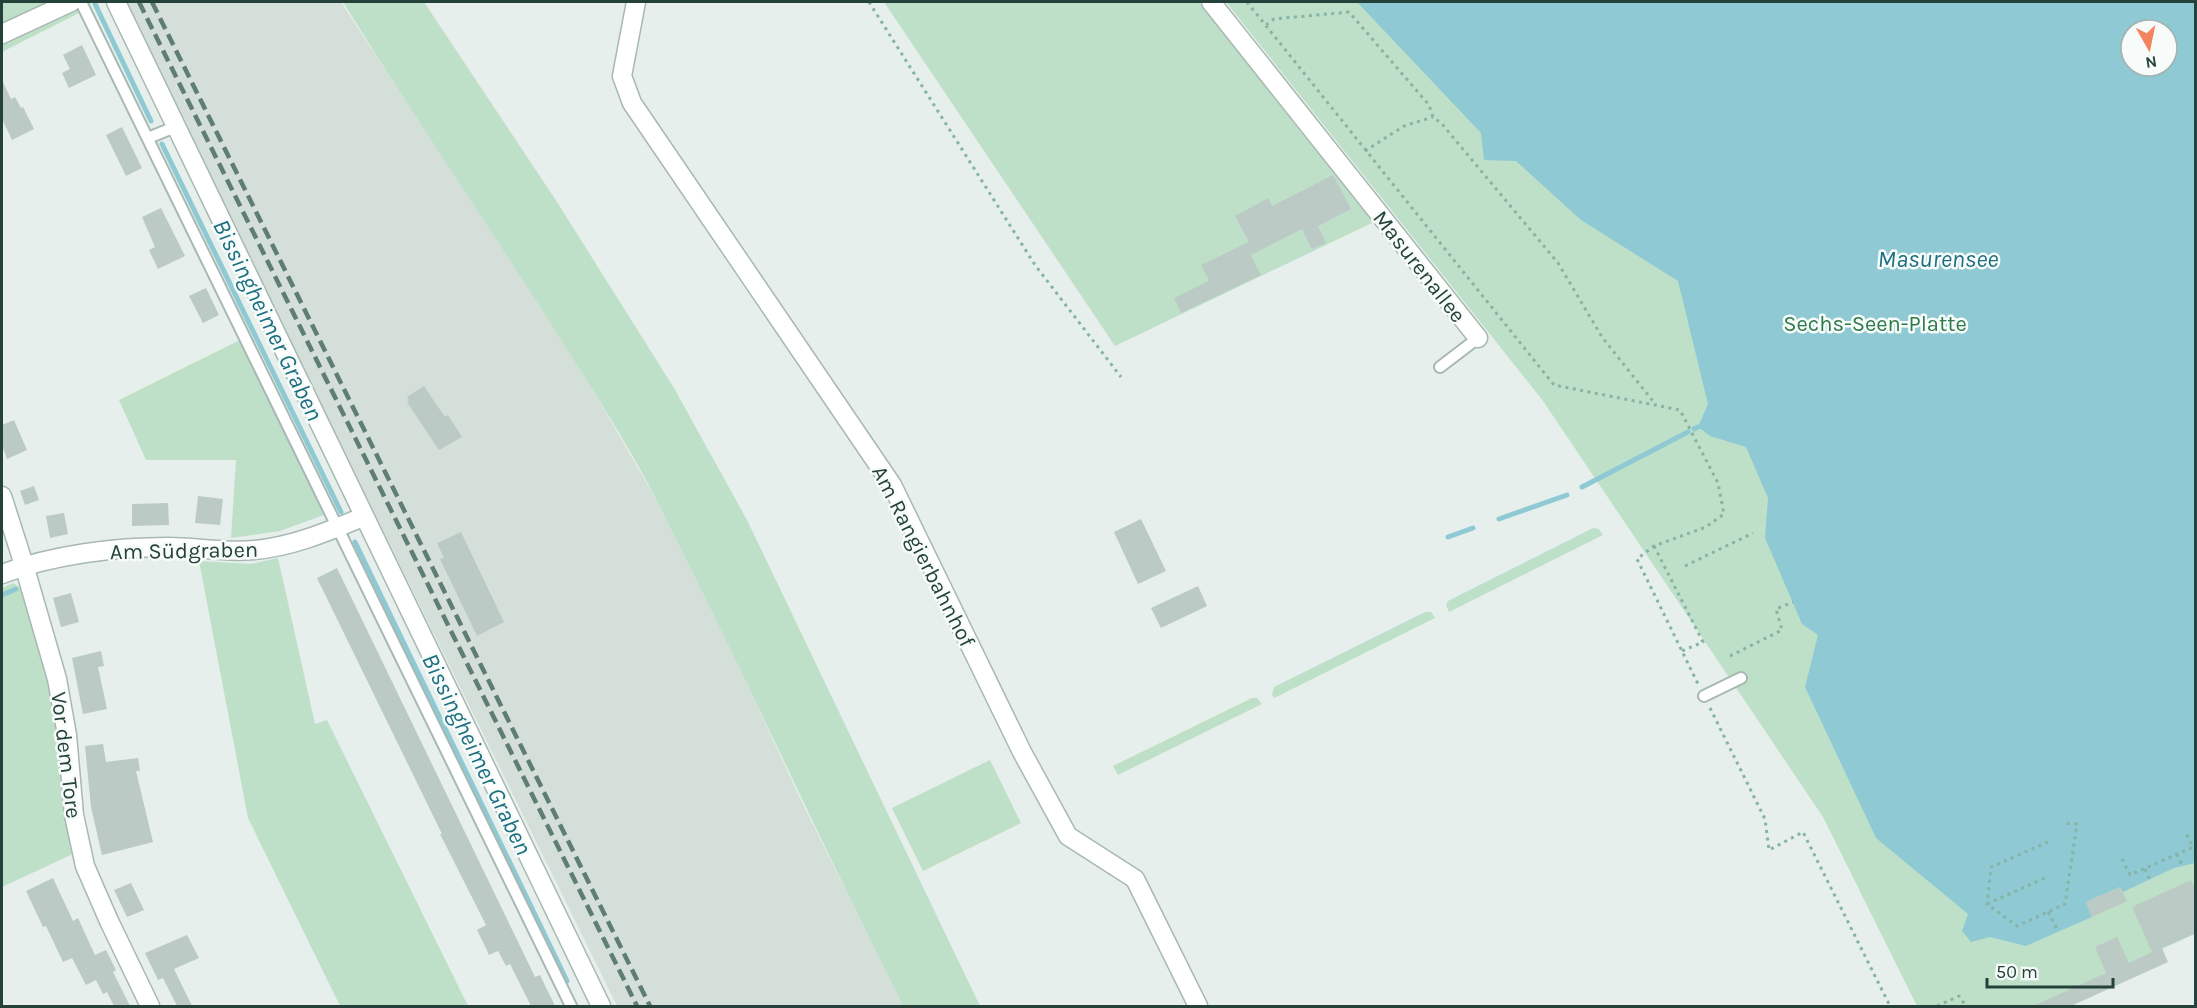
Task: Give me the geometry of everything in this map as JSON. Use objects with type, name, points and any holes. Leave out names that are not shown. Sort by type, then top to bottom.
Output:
[{"type":"street","points":[[2,34],[71,2]]},
{"type":"street","points":[[116,2],[597,1006]]},
{"type":"street","name":"Am Rangierbahnhof","points":[[636,2],[622,76],[632,103],[892,485],[1022,752],[1068,836],[1135,879],[1198,1006]]},
{"type":"street","name":"Masurenallee","points":[[1211,2],[1478,339]]},
{"type":"street","name":"Vor dem Tore","points":[[2,496],[57,679],[67,735],[74,815],[85,866],[150,1006]]},
{"type":"street","name":"Am Südgraben","points":[[2,573],[24,565],[132,548],[254,550],[301,541],[363,517]]},
{"type":"lane","points":[[81,2],[572,1006]]},
{"type":"lane","points":[[148,138],[175,127]]},
{"type":"lane","points":[[1440,367],[1478,339]]},
{"type":"lane","points":[[1704,696],[1741,678]]},
{"type":"path","points":[[869,2],[1035,265],[1121,377]]},
{"type":"path","points":[[1247,2],[1554,385],[1680,410],[1719,483],[1724,514],[1706,527],[1654,546],[1637,559]]},
{"type":"path","points":[[1266,25],[1274,19],[1349,12],[1429,105],[1433,117],[1442,124],[1558,263],[1602,337],[1657,406]]},
{"type":"path","points":[[1365,151],[1404,126],[1433,117]]},
{"type":"path","points":[[1685,566],[1753,533]]},
{"type":"path","points":[[1654,546],[1703,642],[1682,651]]},
{"type":"path","points":[[1730,656],[1782,630],[1776,609],[1792,602]]},
{"type":"path","points":[[1987,904],[2018,926],[2065,904],[2077,824],[2063,823]]},
{"type":"path","points":[[2122,859],[2130,875],[2145,869],[2193,847],[2186,831]]},
{"type":"path","points":[[1769,850],[1803,832],[1890,1006]]},
{"type":"path","points":[[1987,904],[1990,867],[2048,842]]},
{"type":"path","points":[[2177,854],[2182,866]]},
{"type":"path","points":[[2145,869],[2150,880]]},
{"type":"path","points":[[1987,904],[2045,878]]},
{"type":"path","points":[[2048,912],[2058,931]]},
{"type":"path","points":[[1937,1006],[1959,996],[1966,1006]]},
{"type":"shaded area","points":[[123,2],[341,2],[546,315],[593,390],[657,501],[706,596],[800,798],[903,1006],[617,1006]]},
{"type":"green space","points":[[2,2],[76,2],[81,12],[2,52]]},
{"type":"green space","points":[[343,2],[424,2],[557,202],[674,388],[747,520],[980,1006],[903,1006],[689,564],[644,477],[617,429],[544,313]]},
{"type":"green space","points":[[884,2],[1199,2],[1374,222],[1115,346]]},
{"type":"green space","name":"Masurensee","points":[[1226,2],[2195,2],[2195,934],[2035,1006],[1917,1006],[1823,817],[1543,401]]},
{"type":"green space","points":[[240,340],[324,515],[280,531],[231,538],[236,460],[146,460],[119,400]]},
{"type":"green space","points":[[1593,528],[1599,529],[1603,535],[1449,612],[1446,605],[1448,601]]},
{"type":"green space","points":[[278,558],[315,724],[327,720],[468,1006],[340,1006],[248,818],[199,561],[251,564]]},
{"type":"green space","points":[[13,583],[22,589],[47,679],[58,739],[65,815],[73,854],[2,887],[2,588]]},
{"type":"green space","points":[[1425,612],[1431,612],[1435,618],[1274,698],[1272,695],[1274,687]]},
{"type":"green space","points":[[1252,698],[1257,698],[1262,704],[1118,775],[1113,766]]},
{"type":"green space","points":[[990,760],[1021,823],[923,871],[892,808]]},
{"type":"water","name":"Masurensee","points":[[1357,2],[2195,2],[2195,863],[2174,868],[2123,892],[2120,887],[2086,902],[2092,917],[2026,946],[1990,937],[1971,942],[1962,931],[1968,914],[1876,838],[1805,687],[1818,635],[1802,624],[1765,538],[1768,498],[1746,447],[1710,436],[1698,427],[1708,404],[1678,281],[1581,220],[1516,161],[1484,160],[1481,133]]},
{"type":"building","points":[[82,45],[96,75],[69,88],[62,73],[70,69],[63,55]]},
{"type":"building","points":[[2,80],[11,99],[15,97],[21,108],[23,107],[34,129],[12,140],[2,119]]},
{"type":"building","points":[[122,127],[142,168],[126,176],[106,135]]},
{"type":"building","points":[[1333,175],[1351,209],[1318,226],[1326,243],[1312,249],[1302,229],[1251,255],[1261,275],[1181,313],[1174,298],[1209,281],[1201,265],[1249,242],[1235,216],[1268,198],[1272,206]]},
{"type":"building","points":[[161,208],[185,256],[158,269],[149,250],[155,247],[142,217]]},
{"type":"building","points":[[206,288],[219,315],[203,323],[189,296]]},
{"type":"building","points":[[424,386],[445,417],[448,415],[462,437],[439,450],[407,402],[409,400],[407,397]]},
{"type":"building","points":[[14,420],[27,450],[7,459],[2,445],[2,425]]},
{"type":"building","points":[[34,486],[39,500],[25,505],[20,491]]},
{"type":"building","points":[[198,496],[223,499],[220,525],[195,523]]},
{"type":"building","points":[[168,503],[169,525],[132,526],[132,504]]},
{"type":"building","points":[[64,513],[68,534],[50,538],[46,516]]},
{"type":"building","points":[[1141,519],[1166,571],[1138,584],[1114,532]]},
{"type":"building","points":[[461,532],[504,622],[477,636],[440,559],[444,558],[437,543]]},
{"type":"building","points":[[337,568],[535,977],[540,975],[555,1006],[531,1006],[510,964],[506,966],[498,951],[489,955],[477,930],[486,925],[317,578]]},
{"type":"building","points":[[1198,586],[1207,606],[1161,628],[1151,608]]},
{"type":"building","points":[[71,593],[79,622],[61,627],[53,598]]},
{"type":"building","points":[[101,651],[104,666],[98,667],[107,709],[83,714],[72,658]]},
{"type":"building","points":[[103,744],[106,762],[138,758],[140,771],[136,771],[153,842],[102,855],[91,807],[85,746]]},
{"type":"building","points":[[53,878],[73,921],[78,918],[95,955],[106,950],[116,970],[113,972],[130,1006],[114,1006],[107,992],[103,994],[96,980],[86,985],[72,958],[63,962],[26,891]]},
{"type":"building","points":[[2191,880],[2196,891],[2196,933],[2162,948],[2168,962],[2071,1006],[2033,1006],[2106,973],[2095,947],[2117,937],[2129,963],[2152,952],[2132,907]]},
{"type":"building","points":[[131,883],[144,910],[127,917],[114,890]]},
{"type":"building","points":[[2120,887],[2127,901],[2092,917],[2086,902]]},
{"type":"building","points":[[187,935],[199,958],[174,969],[192,1006],[177,1006],[163,978],[158,980],[145,953]]},
{"type":"waterway","name":"Bissingheimer Graben","points":[[95,4],[151,121]]},
{"type":"waterway","name":"Bissingheimer Graben","points":[[162,144],[341,512]]},
{"type":"waterway","points":[[1694,429],[1698,427]]},
{"type":"waterway","points":[[1582,487],[1688,432]]},
{"type":"waterway","points":[[1499,519],[1567,495]]},
{"type":"waterway","points":[[1448,537],[1473,528]]},
{"type":"waterway","name":"Bissingheimer Graben","points":[[355,542],[567,981]]},
{"type":"waterway","points":[[2,595],[16,589]]},
{"type":"railway","points":[[139,2],[637,1006]]},
{"type":"railway","points":[[152,2],[650,1006]]},
{"type":"park label","name":"Sechs-Seen-Platte","points":[[1875,323]]}]
